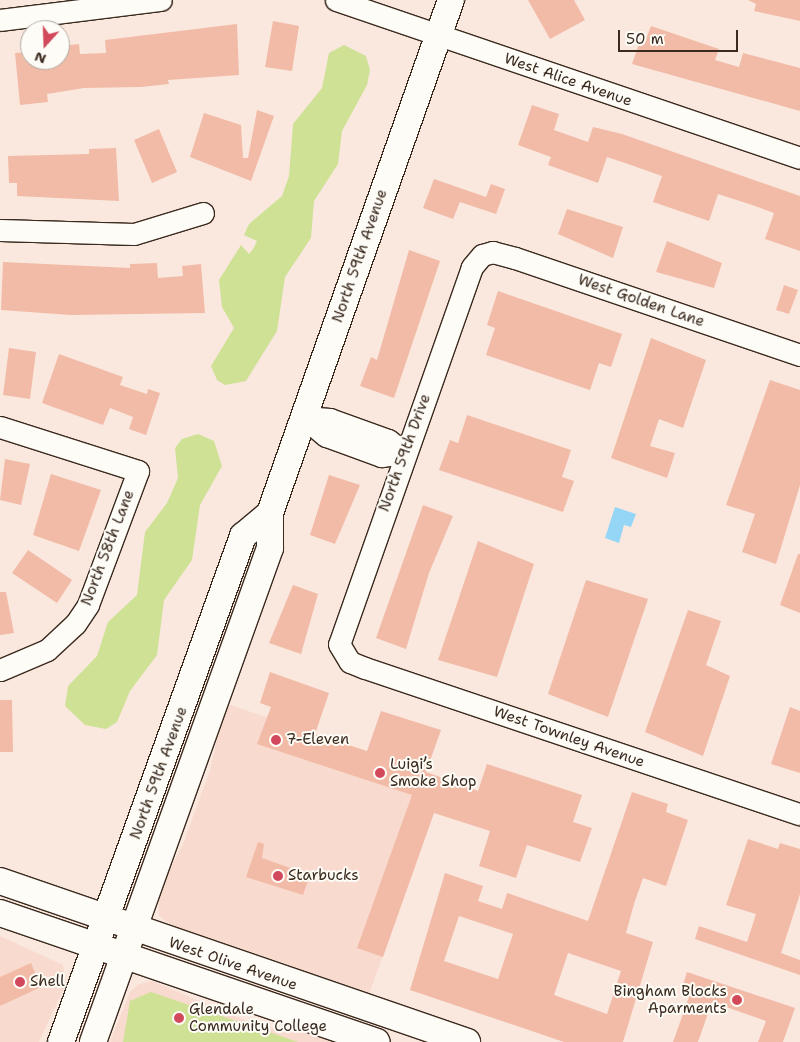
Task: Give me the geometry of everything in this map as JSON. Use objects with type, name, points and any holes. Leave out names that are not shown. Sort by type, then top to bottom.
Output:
[{"type":"main road","name":"North 59th Avenue","points":[[93,1042],[270,548],[270,512],[451,0]]},
{"type":"main road","name":"North 59th Avenue","points":[[61,1042],[243,536],[270,512]]},
{"type":"main road","name":"West Olive Avenue","points":[[0,881],[134,930],[467,1042]]},
{"type":"main road","name":"West Olive Avenue","points":[[0,912],[95,947],[376,1042]]},
{"type":"street","points":[[0,20],[64,6],[161,0]]},
{"type":"street","name":"West Alice Avenue","points":[[336,0],[800,158]]},
{"type":"street","points":[[0,230],[134,234],[203,213]]},
{"type":"street","name":"West Golden Lane","points":[[482,255],[493,252],[514,258],[800,355]]},
{"type":"street","name":"North 59th Drive","points":[[341,654],[341,634],[472,267],[482,255]]},
{"type":"street","points":[[304,417],[323,435],[381,456],[405,453]]},
{"type":"street","name":"North 58th Lane","points":[[0,427],[138,471],[88,605],[75,624],[47,650],[0,670]]},
{"type":"street","name":"West Townley Avenue","points":[[341,654],[365,668],[800,814]]},
{"type":"shaded area","points":[[225,703],[446,779],[367,1000],[284,963],[171,925],[159,916],[158,892],[183,844],[210,770]]},
{"type":"shaded area","points":[[0,936],[63,965],[66,984],[39,1042],[0,1042]]},
{"type":"shaded area","name":"Glendale Community College","points":[[152,981],[259,1026],[301,1031],[335,1042],[110,1042],[130,992],[139,984]]},
{"type":"green space","points":[[344,45],[366,56],[370,70],[367,85],[342,131],[338,164],[314,201],[311,238],[285,277],[277,331],[246,381],[225,385],[217,380],[211,366],[234,328],[222,307],[219,280],[241,245],[249,254],[253,249],[257,241],[244,235],[249,224],[282,196],[289,176],[293,124],[322,88],[329,53]]},
{"type":"green space","points":[[198,434],[214,441],[222,466],[200,505],[192,560],[164,600],[157,655],[130,691],[117,722],[106,729],[85,725],[65,706],[68,686],[97,656],[108,622],[137,595],[145,532],[167,503],[178,478],[175,448],[182,439]]},
{"type":"green space","name":"Glendale Community College","points":[[151,992],[298,1042],[123,1042],[130,1001]]},
{"type":"water","points":[[615,507],[636,514],[631,527],[624,525],[619,543],[605,538]]},
{"type":"building","points":[[528,0],[574,0],[585,20],[550,39]]},
{"type":"building","points":[[748,0],[800,0],[800,21],[754,11],[756,4]]},
{"type":"building","points":[[273,21],[299,26],[292,71],[265,67]]},
{"type":"building","points":[[237,24],[239,75],[168,80],[169,84],[141,87],[84,88],[47,94],[48,102],[20,105],[15,53],[20,53],[20,70],[70,70],[70,45],[79,44],[80,54],[106,53],[105,40]]},
{"type":"building","points":[[651,26],[719,49],[715,60],[739,67],[743,53],[800,68],[800,111],[632,64],[641,38],[646,39]]},
{"type":"building","points":[[532,105],[559,114],[554,130],[588,142],[593,127],[622,134],[800,196],[800,251],[765,239],[774,213],[752,205],[718,194],[709,221],[653,202],[662,176],[628,164],[607,157],[598,183],[548,165],[551,157],[518,145]]},
{"type":"building","points":[[257,110],[274,116],[251,181],[190,157],[204,113],[241,125],[243,158],[248,158]]},
{"type":"building","points":[[159,129],[177,172],[152,183],[134,140]]},
{"type":"building","points":[[116,148],[119,201],[17,196],[17,183],[9,183],[8,156],[89,154],[89,149]]},
{"type":"building","points":[[434,179],[486,197],[491,184],[505,189],[496,214],[460,202],[453,219],[423,208]]},
{"type":"building","points":[[567,209],[623,227],[613,258],[558,234]]},
{"type":"building","points":[[667,241],[722,263],[714,288],[656,272]]},
{"type":"building","points":[[409,250],[440,261],[394,398],[360,386],[371,357],[377,360]]},
{"type":"building","points":[[3,262],[130,268],[130,264],[157,263],[158,278],[183,276],[182,266],[201,264],[205,313],[70,315],[1,310]]},
{"type":"building","points":[[784,285],[798,290],[789,314],[776,310]]},
{"type":"building","points":[[498,291],[622,334],[611,367],[599,363],[590,390],[486,355],[495,328],[487,325]]},
{"type":"building","points":[[651,338],[706,360],[683,428],[659,419],[650,446],[675,453],[667,478],[611,458]]},
{"type":"building","points":[[9,348],[36,352],[30,399],[3,395]]},
{"type":"building","points":[[59,354],[123,377],[120,385],[147,394],[148,389],[160,393],[146,435],[129,429],[133,417],[110,408],[103,425],[42,403]]},
{"type":"building","points":[[770,380],[800,390],[800,485],[776,564],[742,552],[755,514],[726,505]]},
{"type":"building","points":[[467,415],[571,450],[562,477],[574,481],[563,512],[439,470],[450,440],[458,443]]},
{"type":"building","points":[[5,459],[30,464],[21,505],[0,500]]},
{"type":"building","points":[[51,474],[101,490],[79,551],[33,535]]},
{"type":"building","points":[[329,475],[360,485],[335,544],[310,535]]},
{"type":"building","points":[[423,505],[453,516],[429,573],[406,649],[376,638]]},
{"type":"building","points":[[478,541],[534,564],[497,677],[438,660]]},
{"type":"building","points":[[28,550],[72,580],[57,603],[12,573]]},
{"type":"building","points":[[798,554],[800,554],[800,613],[780,605]]},
{"type":"building","points":[[586,580],[648,599],[608,717],[548,694]]},
{"type":"building","points":[[293,585],[318,594],[301,654],[269,643]]},
{"type":"building","points":[[0,592],[6,592],[14,633],[0,635]]},
{"type":"building","points":[[688,610],[721,621],[706,665],[730,676],[703,756],[645,732]]},
{"type":"building","points":[[270,672],[329,693],[315,734],[367,751],[381,711],[441,730],[426,772],[478,791],[487,764],[582,795],[573,822],[592,828],[580,862],[527,845],[516,878],[479,866],[490,831],[434,813],[383,957],[357,948],[412,795],[257,744],[271,707],[260,703]]},
{"type":"building","points":[[0,700],[12,700],[13,752],[0,752]]},
{"type":"building","points":[[790,707],[800,711],[800,773],[771,764]]},
{"type":"building","points":[[632,792],[668,804],[666,812],[688,820],[666,886],[643,878],[634,904],[626,933],[653,942],[623,1042],[564,1042],[410,990],[445,873],[483,886],[478,901],[502,909],[507,893],[588,921]],"holes":[[[459,916],[513,934],[498,979],[444,961]],[[568,953],[621,971],[607,1014],[554,995]]]},
{"type":"building","points":[[748,839],[778,849],[780,843],[800,849],[800,894],[781,953],[800,960],[800,975],[695,939],[699,926],[747,942],[756,914],[726,905]]},
{"type":"building","name":"Starbucks","points":[[258,842],[264,844],[262,858],[310,875],[303,895],[246,877]]},
{"type":"building","name":"Shell","points":[[31,963],[41,987],[0,1006],[0,977]]},
{"type":"building","name":"Bingham Blocks Aparments","points":[[687,972],[795,1008],[783,1042],[758,1042],[766,1021],[712,1002],[698,1042],[673,1042],[690,994],[681,991]]},
{"type":"place","name":"7-Eleven","points":[[276,740]]},
{"type":"place","name":"Luigi’s Smoke Shop","points":[[380,773]]},
{"type":"place","name":"Starbucks","points":[[278,876]]},
{"type":"place","name":"Shell","points":[[20,982]]},
{"type":"place","name":"Bingham Blocks Aparments","points":[[737,1000]]},
{"type":"place","name":"Glendale Community College","points":[[179,1018]]}]
